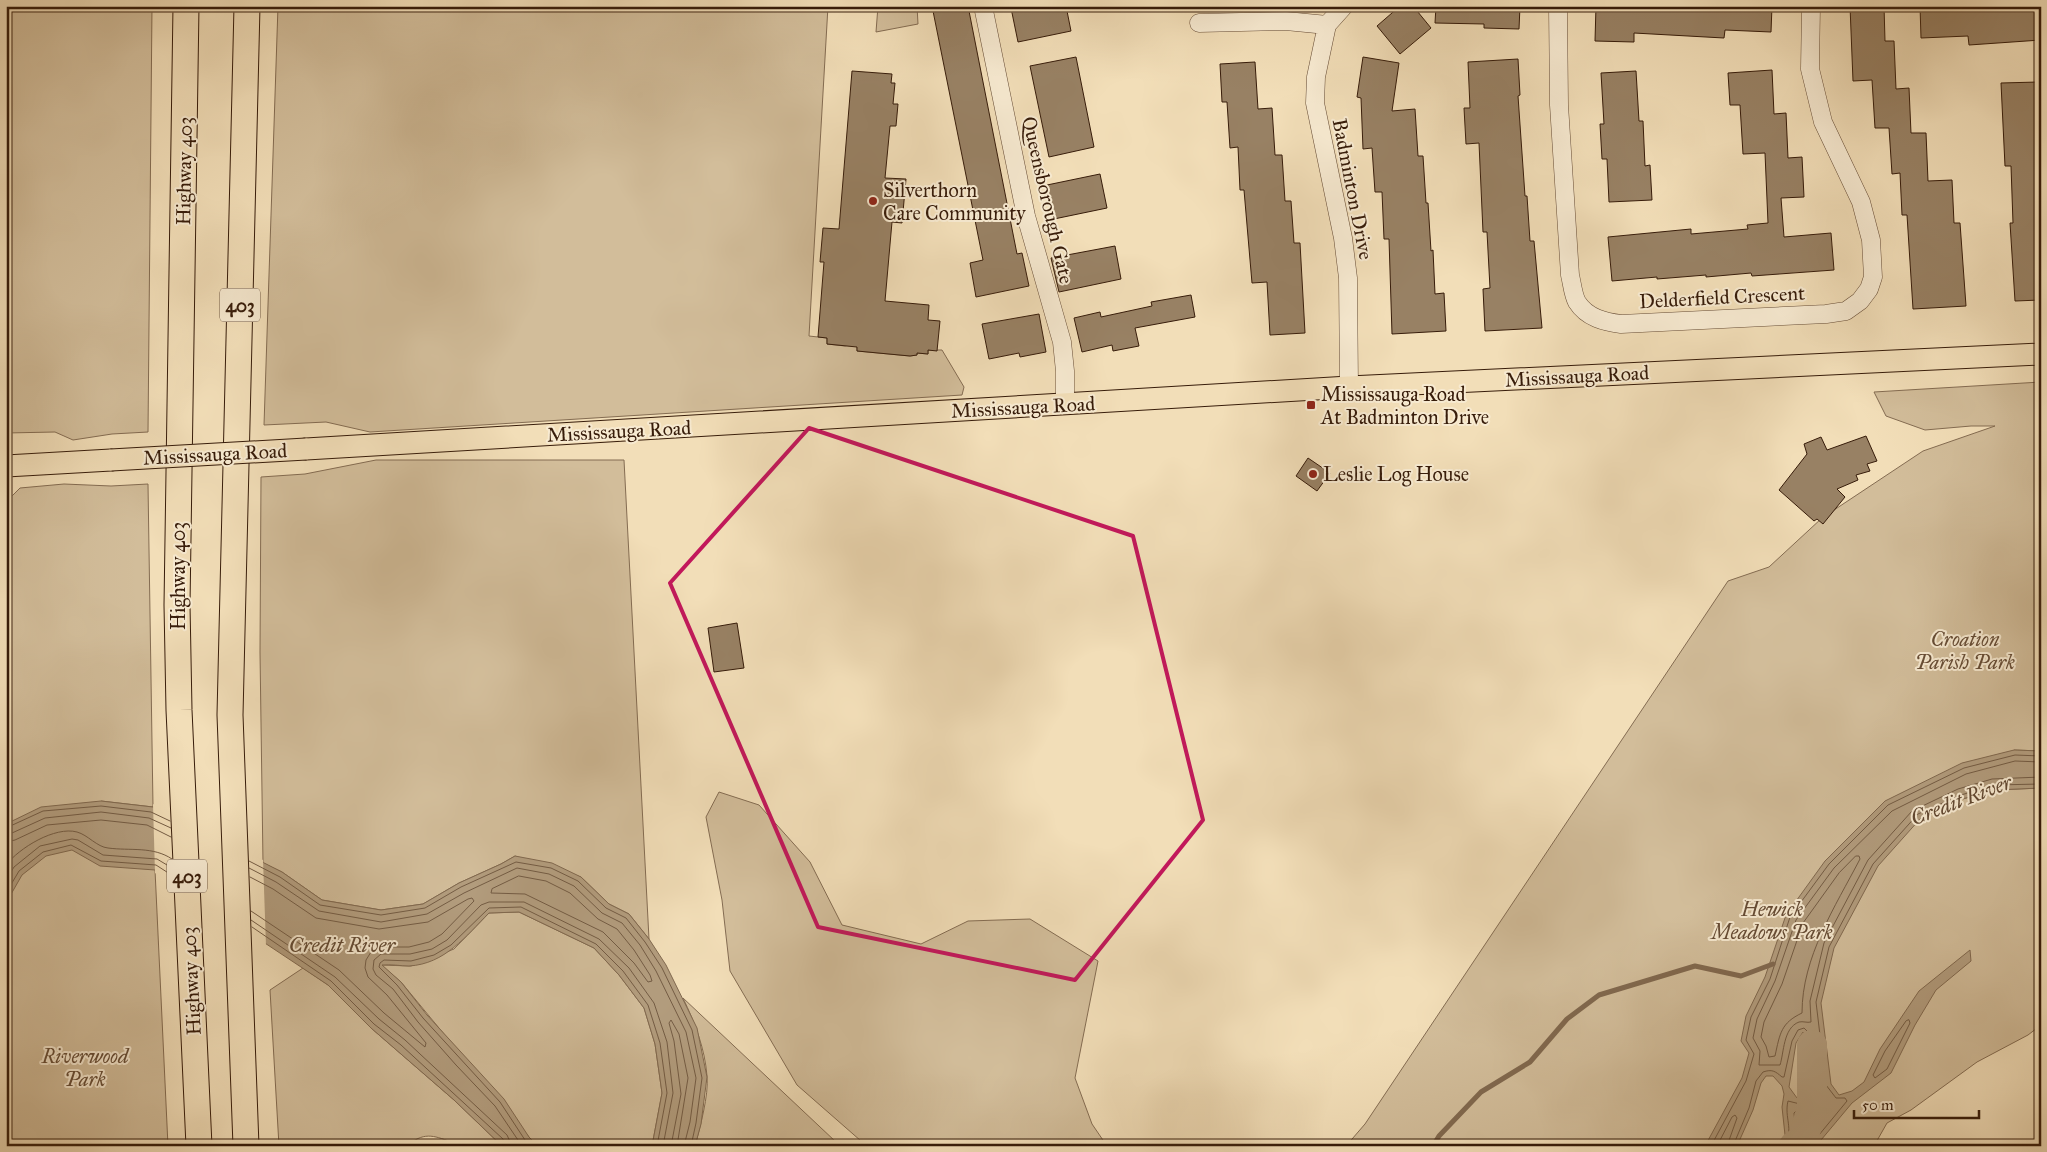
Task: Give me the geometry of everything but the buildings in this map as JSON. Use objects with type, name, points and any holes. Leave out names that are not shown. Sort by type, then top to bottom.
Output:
[{"type":"highway","name":"Highway 403","points":[[186,6],[177,606],[180,720],[199,1146]]},
{"type":"highway","name":"403","points":[[246,1146],[230,715],[247,6]]},
{"type":"main road","name":"Mississauga Road","points":[[6,466],[1349,387],[2041,354]]},
{"type":"street","name":"Queensborough Gate","points":[[983,6],[1026,216],[1062,342],[1065,371],[1065,405]]},
{"type":"street","name":"Badminton Drive","points":[[1344,6],[1327,25],[1316,77],[1315,103],[1343,238],[1348,278],[1349,387]]},
{"type":"street","name":"Delderfield Crescent","points":[[1558,6],[1559,105],[1570,275],[1577,302],[1587,312],[1601,322],[1622,324],[1826,314],[1846,311],[1860,301],[1869,289],[1873,277],[1871,240],[1863,209],[1823,122],[1810,70],[1811,6]]},
{"type":"street","points":[[1200,23],[1286,22],[1327,25]]},
{"type":"highlighted area","points":[[809,428],[1133,536],[1203,820],[1075,980],[818,927],[670,583]]},
{"type":"green space","points":[[6,6],[152,6],[148,432],[112,434],[73,440],[55,432],[6,433]]},
{"type":"green space","points":[[278,6],[828,6],[809,336],[827,338],[827,344],[845,346],[857,343],[857,351],[910,356],[917,355],[917,353],[928,354],[928,350],[942,350],[964,387],[962,395],[370,432],[326,422],[264,425]]},
{"type":"green space","points":[[878,6],[917,6],[918,24],[876,32]]},
{"type":"green space","name":"Hewick Meadows Park","points":[[2041,382],[2041,751],[2014,750],[1963,799],[1995,790],[2041,788],[2041,1025],[2028,1035],[1977,1062],[1911,1110],[1887,1123],[1874,1146],[1346,1146],[1365,1124],[1728,581],[1769,567],[1822,518],[1923,451],[1995,426],[1925,430],[1886,416],[1874,392]]},
{"type":"green space","points":[[376,460],[624,460],[649,939],[629,914],[609,904],[581,877],[515,856],[459,883],[423,904],[381,910],[322,900],[282,872],[263,863],[260,652],[261,477],[305,474]]},
{"type":"green space","name":"Riverwood Park","points":[[64,484],[111,486],[148,484],[153,807],[101,801],[155,870],[168,1146],[6,1146],[6,496],[12,496],[20,488]]},
{"type":"green space","points":[[719,792],[759,805],[810,862],[842,925],[921,944],[968,921],[1030,919],[1098,961],[1075,1078],[1092,1124],[1107,1146],[923,1146],[861,1141],[797,1085],[730,971],[722,900],[706,817]]},
{"type":"green space","points":[[519,912],[594,948],[619,975],[644,1008],[655,1044],[662,1093],[652,1146],[538,1146],[401,982],[381,965],[411,966],[454,949],[489,913]]},
{"type":"green space","points":[[303,968],[328,985],[371,1028],[454,1100],[502,1146],[452,1146],[451,1142],[428,1136],[418,1138],[407,1146],[279,1146],[270,990]]},
{"type":"green space","points":[[683,998],[836,1142],[843,1146],[695,1146],[702,1121],[707,1076],[699,1036]]},
{"type":"water","name":"Credit River","points":[[2014,750],[2041,751],[2041,788],[1995,790],[1962,799],[1920,819],[1878,866],[1834,948],[1821,1003],[1831,1084],[1839,1095],[1852,1091],[1864,1082],[1880,1049],[1919,991],[1970,950],[1971,961],[1936,990],[1915,1025],[1891,1073],[1852,1103],[1816,1146],[1780,1146],[1785,1135],[1782,1107],[1784,1094],[1782,1086],[1773,1076],[1766,1076],[1761,1083],[1753,1110],[1737,1146],[1705,1146],[1742,1078],[1749,1053],[1741,1041],[1746,1016],[1765,977],[1786,915],[1825,861],[1885,801],[1962,763]],"holes":[[[1803,1032],[1807,1047],[1806,1070],[1810,1071],[1811,1084],[1818,1098],[1815,1115],[1801,1098],[1797,1098],[1789,1087],[1796,1043]]]},
{"type":"water","name":"Credit River","points":[[101,801],[153,807],[282,872],[322,900],[381,910],[423,904],[459,883],[515,856],[552,863],[581,877],[609,904],[629,914],[649,939],[666,965],[697,1028],[707,1077],[701,1124],[695,1146],[652,1146],[662,1093],[655,1044],[644,1008],[619,975],[594,948],[519,912],[489,913],[454,947],[433,960],[409,966],[382,965],[401,982],[427,1015],[504,1099],[529,1137],[538,1146],[502,1146],[454,1100],[371,1028],[328,985],[155,870],[100,866],[72,850],[46,856],[22,875],[6,903],[6,824],[41,807]]},
{"type":"pier","points":[[153,804],[263,860],[266,946],[155,873]]},
{"type":"waterway","points":[[1433,1146],[1439,1136],[1481,1092],[1530,1062],[1567,1019],[1599,995],[1695,966],[1741,976],[1773,964]]},
{"type":"waterway","name":"Credit River","points":[[1794,1146],[1803,1139],[1812,1108],[1812,1045]]},
{"type":"place","name":"Silverthorn Care Community","points":[[873,201]]},
{"type":"place","name":"Mississauga Road At Badminton Drive","points":[[1311,405]]},
{"type":"place","name":"Leslie Log House","points":[[1313,474]]},
{"type":"park label","name":"Croation Parish Park","points":[[1965,650]]}]
